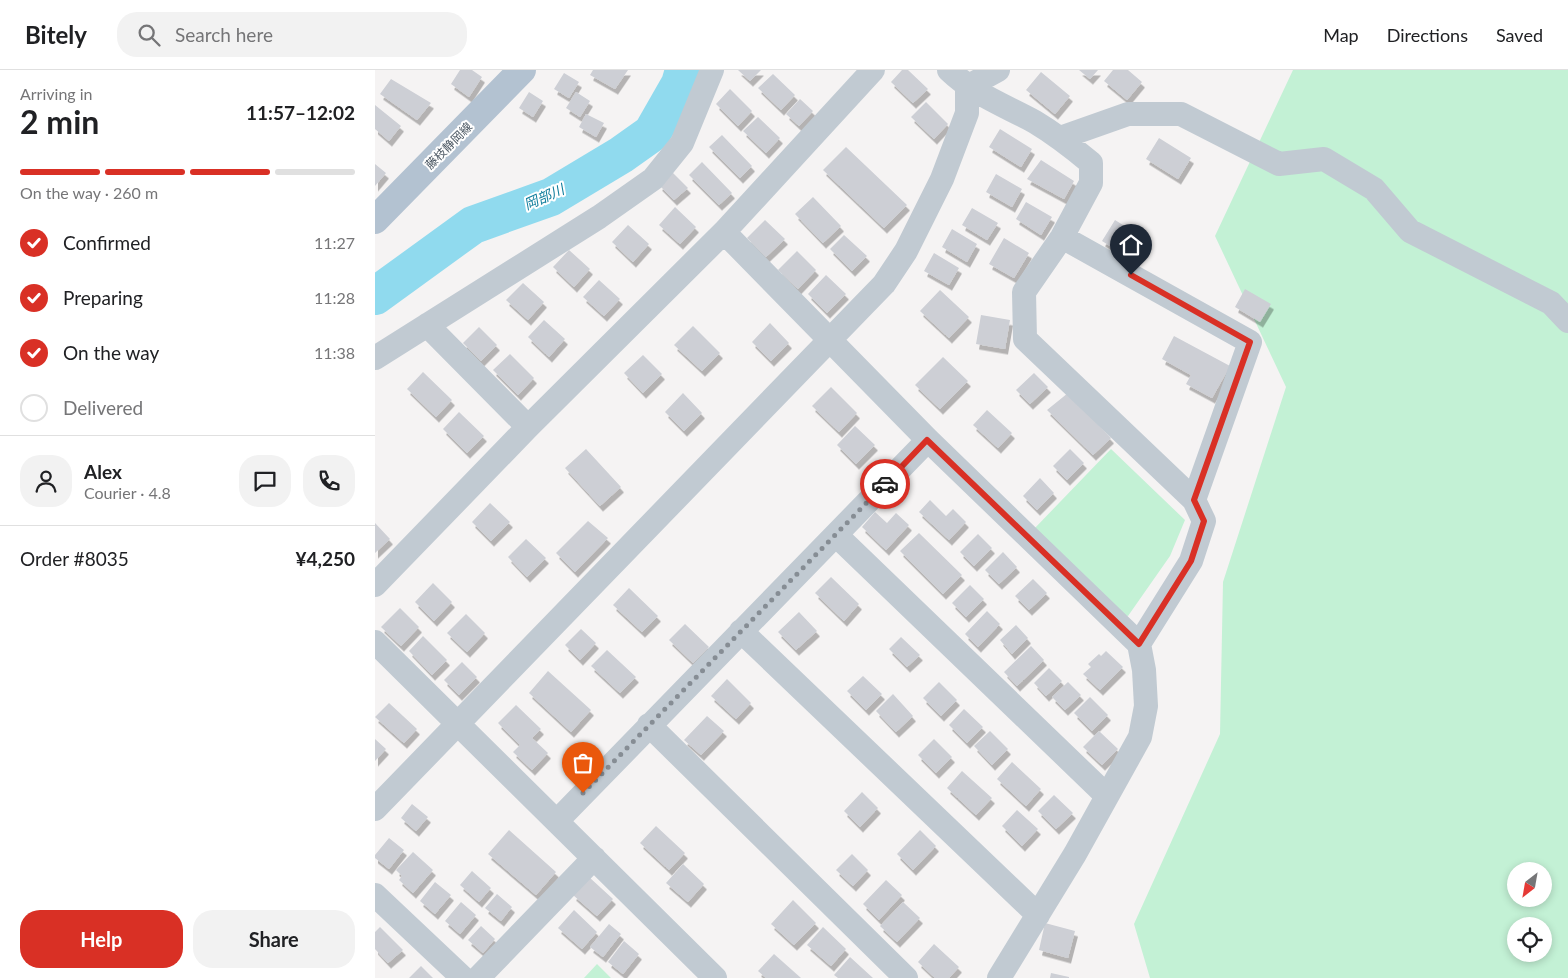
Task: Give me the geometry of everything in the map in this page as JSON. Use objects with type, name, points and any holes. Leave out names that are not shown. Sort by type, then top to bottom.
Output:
[{"type":"main road","name":"藤枝静岡線","points":[[375,220],[522,70]]},
{"type":"street","points":[[375,358],[599,217],[653,179],[682,143],[712,70]]},
{"type":"street","points":[[375,585],[529,427],[724,232],[873,70]]},
{"type":"street","points":[[949,70],[967,87],[1060,138],[1091,163],[1091,183],[1063,237],[1024,292],[1025,338],[1194,500],[1204,521],[1191,561],[1139,644]]},
{"type":"street","points":[[967,87],[998,70]]},
{"type":"street","points":[[375,809],[884,284],[910,244],[942,179],[967,113],[967,87]]},
{"type":"street","points":[[1060,138],[1128,114],[1181,114],[1279,164],[1324,160],[1374,189],[1410,230],[1551,303],[1568,321]]},
{"type":"street","points":[[724,232],[830,338],[927,440],[1139,644],[1144,670],[1145,714],[1140,737],[1038,915],[999,978]]},
{"type":"street","points":[[1063,237],[1250,342],[1194,500]]},
{"type":"street","points":[[427,325],[529,427]]},
{"type":"street","points":[[557,821],[927,440]]},
{"type":"street","points":[[836,535],[1107,796]]},
{"type":"street","points":[[741,631],[1038,915]]},
{"type":"street","points":[[375,642],[715,978]]},
{"type":"street","points":[[649,725],[906,978]]},
{"type":"street","points":[[478,978],[594,858]]},
{"type":"street","points":[[375,895],[463,978]]},
{"type":"green space","points":[[1293,70],[1568,70],[1568,978],[1150,978],[1134,924],[1220,734],[1223,582],[1286,387],[1215,236]]},
{"type":"green space","points":[[1111,449],[1185,520],[1170,556],[1128,616],[1123,615],[1034,529]]},
{"type":"green space","points":[[597,964],[611,978],[584,978]]},
{"type":"building","points":[[460,70],[472,70],[482,77],[469,97],[451,84]]},
{"type":"building","points":[[593,70],[628,70],[615,89],[590,75]]},
{"type":"building","points":[[738,70],[761,70],[750,81]]},
{"type":"building","points":[[902,70],[908,70],[928,89],[913,103],[891,82]]},
{"type":"building","points":[[1079,70],[1098,70],[1090,79]]},
{"type":"building","points":[[1113,70],[1128,70],[1142,82],[1127,100],[1104,81]]},
{"type":"building","points":[[1041,72],[1070,96],[1055,114],[1026,90]]},
{"type":"building","points":[[564,73],[579,82],[569,98],[554,89]]},
{"type":"building","points":[[773,74],[795,95],[781,110],[758,88]]},
{"type":"building","points":[[391,79],[431,103],[417,120],[380,94]]},
{"type":"building","points":[[730,89],[752,111],[738,126],[716,104]]},
{"type":"building","points":[[529,92],[543,101],[533,117],[519,108]]},
{"type":"building","points":[[576,92],[590,101],[580,117],[566,108]]},
{"type":"building","points":[[800,99],[813,111],[799,126],[786,114]]},
{"type":"building","points":[[926,102],[948,124],[934,139],[911,117]]},
{"type":"building","points":[[375,105],[401,126],[389,141],[375,129]]},
{"type":"building","points":[[586,114],[604,123],[596,137],[579,127]]},
{"type":"building","points":[[758,117],[780,138],[766,153],[743,131]]},
{"type":"building","points":[[1000,129],[1032,149],[1021,167],[989,147]]},
{"type":"building","points":[[722,135],[752,166],[740,178],[709,147]]},
{"type":"building","points":[[1159,138],[1191,158],[1178,179],[1146,159]]},
{"type":"building","points":[[846,147],[907,205],[884,228],[823,170]]},
{"type":"building","points":[[1041,160],[1074,181],[1064,199],[1027,179]]},
{"type":"building","points":[[702,162],[732,193],[719,205],[689,175]]},
{"type":"building","points":[[375,164],[386,173],[375,186]]},
{"type":"building","points":[[672,172],[688,188],[674,200],[659,185]]},
{"type":"building","points":[[996,174],[1022,189],[1012,207],[986,192]]},
{"type":"building","points":[[813,197],[841,226],[823,243],[795,214]]},
{"type":"building","points":[[1026,202],[1052,217],[1041,235],[1016,219]]},
{"type":"building","points":[[675,207],[696,227],[680,244],[659,225]]},
{"type":"building","points":[[972,208],[998,223],[987,240],[962,225]]},
{"type":"building","points":[[765,220],[785,239],[766,257],[747,238]]},
{"type":"building","points":[[1115,220],[1147,240],[1134,261],[1102,241]]},
{"type":"building","points":[[628,225],[649,244],[633,262],[612,242]]},
{"type":"building","points":[[952,229],[977,244],[967,262],[942,247]]},
{"type":"building","points":[[844,235],[867,256],[852,271],[830,249]]},
{"type":"building","points":[[1004,238],[1029,253],[1014,278],[989,264]]},
{"type":"building","points":[[569,250],[590,269],[574,287],[553,267]]},
{"type":"building","points":[[797,251],[816,270],[798,289],[778,270]]},
{"type":"building","points":[[934,253],[959,268],[949,285],[924,271]]},
{"type":"building","points":[[826,275],[846,294],[827,313],[808,294]]},
{"type":"building","points":[[599,280],[620,299],[604,316],[583,297]]},
{"type":"building","points":[[523,283],[544,302],[528,320],[506,300]]},
{"type":"building","points":[[1245,289],[1271,304],[1260,322],[1235,307]]},
{"type":"building","points":[[940,290],[969,317],[949,338],[920,311]]},
{"type":"building","points":[[981,315],[1010,320],[1005,349],[976,344]]},
{"type":"building","points":[[544,320],[565,339],[549,357],[528,337]]},
{"type":"building","points":[[770,323],[789,343],[771,361],[752,342]]},
{"type":"building","points":[[693,326],[720,353],[702,371],[674,345]]},
{"type":"building","points":[[479,327],[497,345],[481,361],[463,343]]},
{"type":"building","points":[[1174,336],[1230,366],[1212,398],[1186,384],[1191,375],[1162,359]]},
{"type":"building","points":[[510,354],[534,378],[518,395],[493,370]]},
{"type":"building","points":[[643,355],[662,374],[643,393],[624,373]]},
{"type":"building","points":[[943,357],[968,381],[940,409],[915,385]]},
{"type":"building","points":[[423,372],[452,400],[436,417],[407,389]]},
{"type":"building","points":[[1034,373],[1048,387],[1030,404],[1016,390]]},
{"type":"building","points":[[831,387],[857,413],[839,432],[812,406]]},
{"type":"building","points":[[683,393],[702,413],[684,431],[665,412]]},
{"type":"building","points":[[1068,393],[1111,438],[1093,455],[1047,410]]},
{"type":"building","points":[[987,410],[1012,433],[998,448],[973,425]]},
{"type":"building","points":[[459,412],[484,436],[467,453],[443,429]]},
{"type":"building","points":[[855,426],[875,445],[856,464],[837,445]]},
{"type":"building","points":[[586,449],[621,487],[600,506],[565,468]]},
{"type":"building","points":[[1070,449],[1084,463],[1067,480],[1053,466]]},
{"type":"building","points":[[1040,478],[1054,493],[1037,510],[1023,496]]},
{"type":"building","points":[[930,500],[946,516],[953,509],[966,522],[949,540],[919,512]]},
{"type":"building","points":[[490,503],[510,522],[491,541],[472,522]]},
{"type":"building","points":[[875,512],[887,523],[896,513],[909,525],[886,550],[862,527]]},
{"type":"building","points":[[588,521],[608,538],[575,572],[556,553]]},
{"type":"building","points":[[375,523],[390,539],[375,553]]},
{"type":"building","points":[[919,533],[962,575],[943,594],[900,551]]},
{"type":"building","points":[[978,534],[992,548],[974,566],[960,552]]},
{"type":"building","points":[[526,539],[546,558],[527,577],[508,557]]},
{"type":"building","points":[[1003,552],[1017,567],[999,584],[985,570]]},
{"type":"building","points":[[831,577],[859,604],[844,621],[815,593]]},
{"type":"building","points":[[1033,579],[1047,593],[1029,610],[1015,596]]},
{"type":"building","points":[[433,583],[452,602],[434,621],[415,602]]},
{"type":"building","points":[[970,585],[984,599],[966,617],[952,603]]},
{"type":"building","points":[[629,588],[658,616],[642,632],[613,605]]},
{"type":"building","points":[[400,608],[419,627],[401,646],[381,627]]},
{"type":"building","points":[[987,611],[1000,624],[978,647],[965,634]]},
{"type":"building","points":[[799,612],[817,631],[796,650],[778,632]]},
{"type":"building","points":[[466,614],[485,633],[467,652],[447,633]]},
{"type":"building","points":[[685,624],[709,647],[693,663],[669,640]]},
{"type":"building","points":[[1016,625],[1028,638],[1012,654],[1000,640]]},
{"type":"building","points":[[581,629],[596,643],[580,660],[565,645]]},
{"type":"building","points":[[423,636],[447,660],[432,675],[409,651]]},
{"type":"building","points":[[901,637],[920,655],[907,667],[889,649]]},
{"type":"building","points":[[1031,646],[1044,660],[1017,686],[1004,672]]},
{"type":"building","points":[[607,650],[636,677],[620,693],[591,666]]},
{"type":"building","points":[[1106,651],[1123,667],[1100,690],[1083,674],[1091,667],[1088,664],[1099,654],[1101,656]]},
{"type":"building","points":[[462,662],[477,677],[459,695],[444,680]]},
{"type":"building","points":[[1049,668],[1062,681],[1046,696],[1034,683]]},
{"type":"building","points":[[548,671],[591,710],[571,732],[529,693]]},
{"type":"building","points":[[863,676],[882,694],[866,710],[847,691]]},
{"type":"building","points":[[727,679],[751,703],[736,719],[711,696]]},
{"type":"building","points":[[939,682],[957,700],[941,716],[923,698]]},
{"type":"building","points":[[1068,682],[1081,695],[1065,710],[1052,697]]},
{"type":"building","points":[[893,694],[913,716],[896,732],[876,711]]},
{"type":"building","points":[[1090,697],[1108,715],[1092,731],[1074,713]]},
{"type":"building","points":[[389,703],[417,729],[404,743],[375,717]]},
{"type":"building","points":[[516,705],[541,729],[532,738],[548,753],[532,770],[513,752],[520,745],[498,723]]},
{"type":"building","points":[[964,709],[983,727],[967,743],[949,725]]},
{"type":"building","points":[[707,716],[724,731],[701,755],[684,740]]},
{"type":"building","points":[[990,731],[1008,749],[992,765],[974,746]]},
{"type":"building","points":[[1099,731],[1118,749],[1102,765],[1083,747]]},
{"type":"building","points":[[375,739],[386,749],[375,761]]},
{"type":"building","points":[[934,739],[952,757],[936,773],[918,755]]},
{"type":"building","points":[[1012,762],[1041,789],[1026,806],[997,779]]},
{"type":"building","points":[[962,771],[992,798],[976,815],[947,788]]},
{"type":"building","points":[[862,792],[878,808],[860,827],[844,811]]},
{"type":"building","points":[[1054,795],[1073,813],[1056,829],[1038,811]]},
{"type":"building","points":[[412,804],[428,817],[416,831],[401,818]]},
{"type":"building","points":[[1017,810],[1038,829],[1022,846],[1002,826]]},
{"type":"building","points":[[656,826],[685,853],[669,870],[640,843]]},
{"type":"building","points":[[509,830],[556,872],[536,895],[488,854]]},
{"type":"building","points":[[920,830],[936,846],[913,870],[897,854]]},
{"type":"building","points":[[389,838],[404,850],[389,869],[375,858],[375,855]]},
{"type":"building","points":[[413,852],[433,870],[413,893],[399,880],[402,876],[396,870]]},
{"type":"building","points":[[852,854],[868,870],[853,886],[836,870]]},
{"type":"building","points":[[683,864],[704,884],[688,902],[666,883]]},
{"type":"building","points":[[472,871],[491,888],[479,902],[460,885]]},
{"type":"building","points":[[589,877],[613,899],[597,916],[573,895]]},
{"type":"building","points":[[886,880],[902,895],[879,920],[863,904]]},
{"type":"building","points":[[435,882],[451,895],[435,914],[420,901]]},
{"type":"building","points":[[497,894],[512,907],[501,921],[485,908]]},
{"type":"building","points":[[793,900],[816,923],[794,945],[771,924]]},
{"type":"building","points":[[461,902],[476,915],[460,934],[445,921]]},
{"type":"building","points":[[903,902],[920,918],[897,942],[880,926]]},
{"type":"building","points":[[574,910],[597,932],[582,949],[558,928]]},
{"type":"building","points":[[1045,923],[1075,931],[1068,958],[1039,950]]},
{"type":"building","points":[[609,924],[621,934],[603,957],[590,947]]},
{"type":"building","points":[[481,926],[495,939],[483,953],[468,940]]},
{"type":"building","points":[[380,927],[403,950],[388,963],[375,949],[375,932]]},
{"type":"building","points":[[823,927],[846,949],[831,966],[807,945]]},
{"type":"building","points":[[624,941],[639,954],[623,974],[608,962]]},
{"type":"building","points":[[934,944],[959,967],[949,978],[935,978],[918,962]]},
{"type":"building","points":[[774,954],[801,978],[766,978],[758,971]]},
{"type":"building","points":[[850,957],[873,978],[838,978],[834,975]]},
{"type":"building","points":[[421,966],[433,978],[409,978]]},
{"type":"building","points":[[1051,973],[1069,977],[1069,978],[1050,978]]},
{"type":"waterway","name":"岡部川","points":[[375,296],[473,225],[551,197],[621,155],[652,133],[680,84],[684,70]]},
{"type":"way so far","points":[[583,793],[885,484]]},
{"type":"route","points":[[885,484],[927,440],[1139,644],[1191,561],[1204,521],[1194,500],[1250,342],[1131,275]]}]
